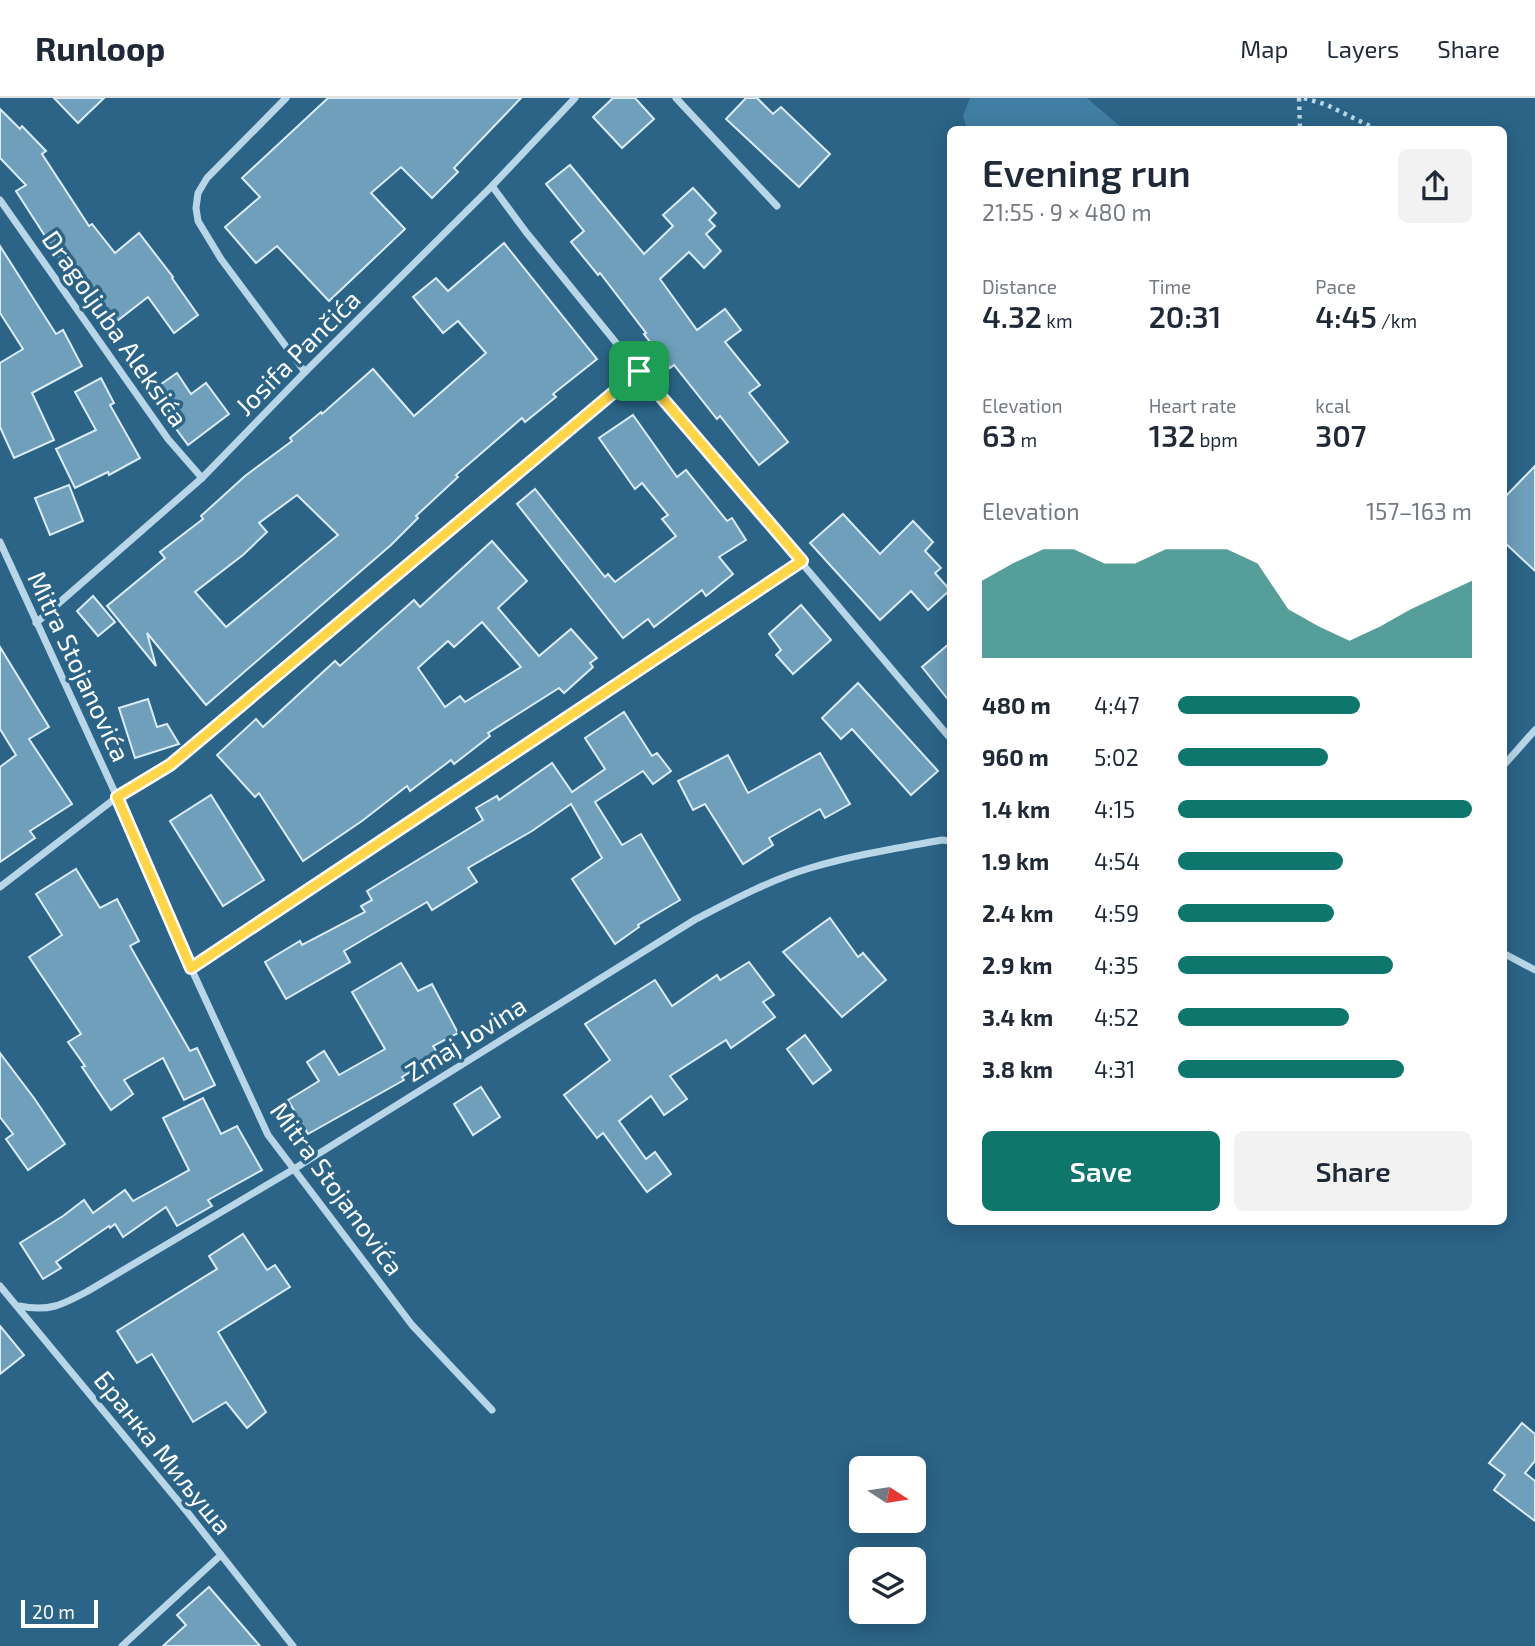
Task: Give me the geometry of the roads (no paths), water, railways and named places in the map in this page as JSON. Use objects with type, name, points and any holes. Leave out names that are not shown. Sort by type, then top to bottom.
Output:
[{"type":"street","points":[[286,98],[207,177],[198,193],[196,208],[198,222],[221,259],[305,372]]},
{"type":"street","name":"Josifa Pančića","points":[[36,623],[202,478],[492,187],[575,98]]},
{"type":"street","points":[[676,98],[777,206]]},
{"type":"street","points":[[492,187],[639,371],[947,734]]},
{"type":"street","name":"Dragoljuba Aleksića","points":[[0,200],[168,439],[202,478]]},
{"type":"street","points":[[0,887],[117,797],[170,765],[639,371]]},
{"type":"street","name":"Mitra Stojanovića","points":[[0,542],[268,1135],[412,1325],[492,1410]]},
{"type":"street","points":[[191,968],[802,561]]},
{"type":"street","points":[[1507,762],[1535,730]]},
{"type":"street","name":"Zmaj Jovina","points":[[19,1306],[37,1310],[59,1306],[294,1169],[696,919],[759,888],[810,868],[885,850],[947,841]]},
{"type":"street","points":[[1507,955],[1535,970]]},
{"type":"street","name":"Бранка Миљуша","points":[[0,1286],[19,1306],[293,1646]]},
{"type":"street","points":[[122,1646],[221,1555]]}]
